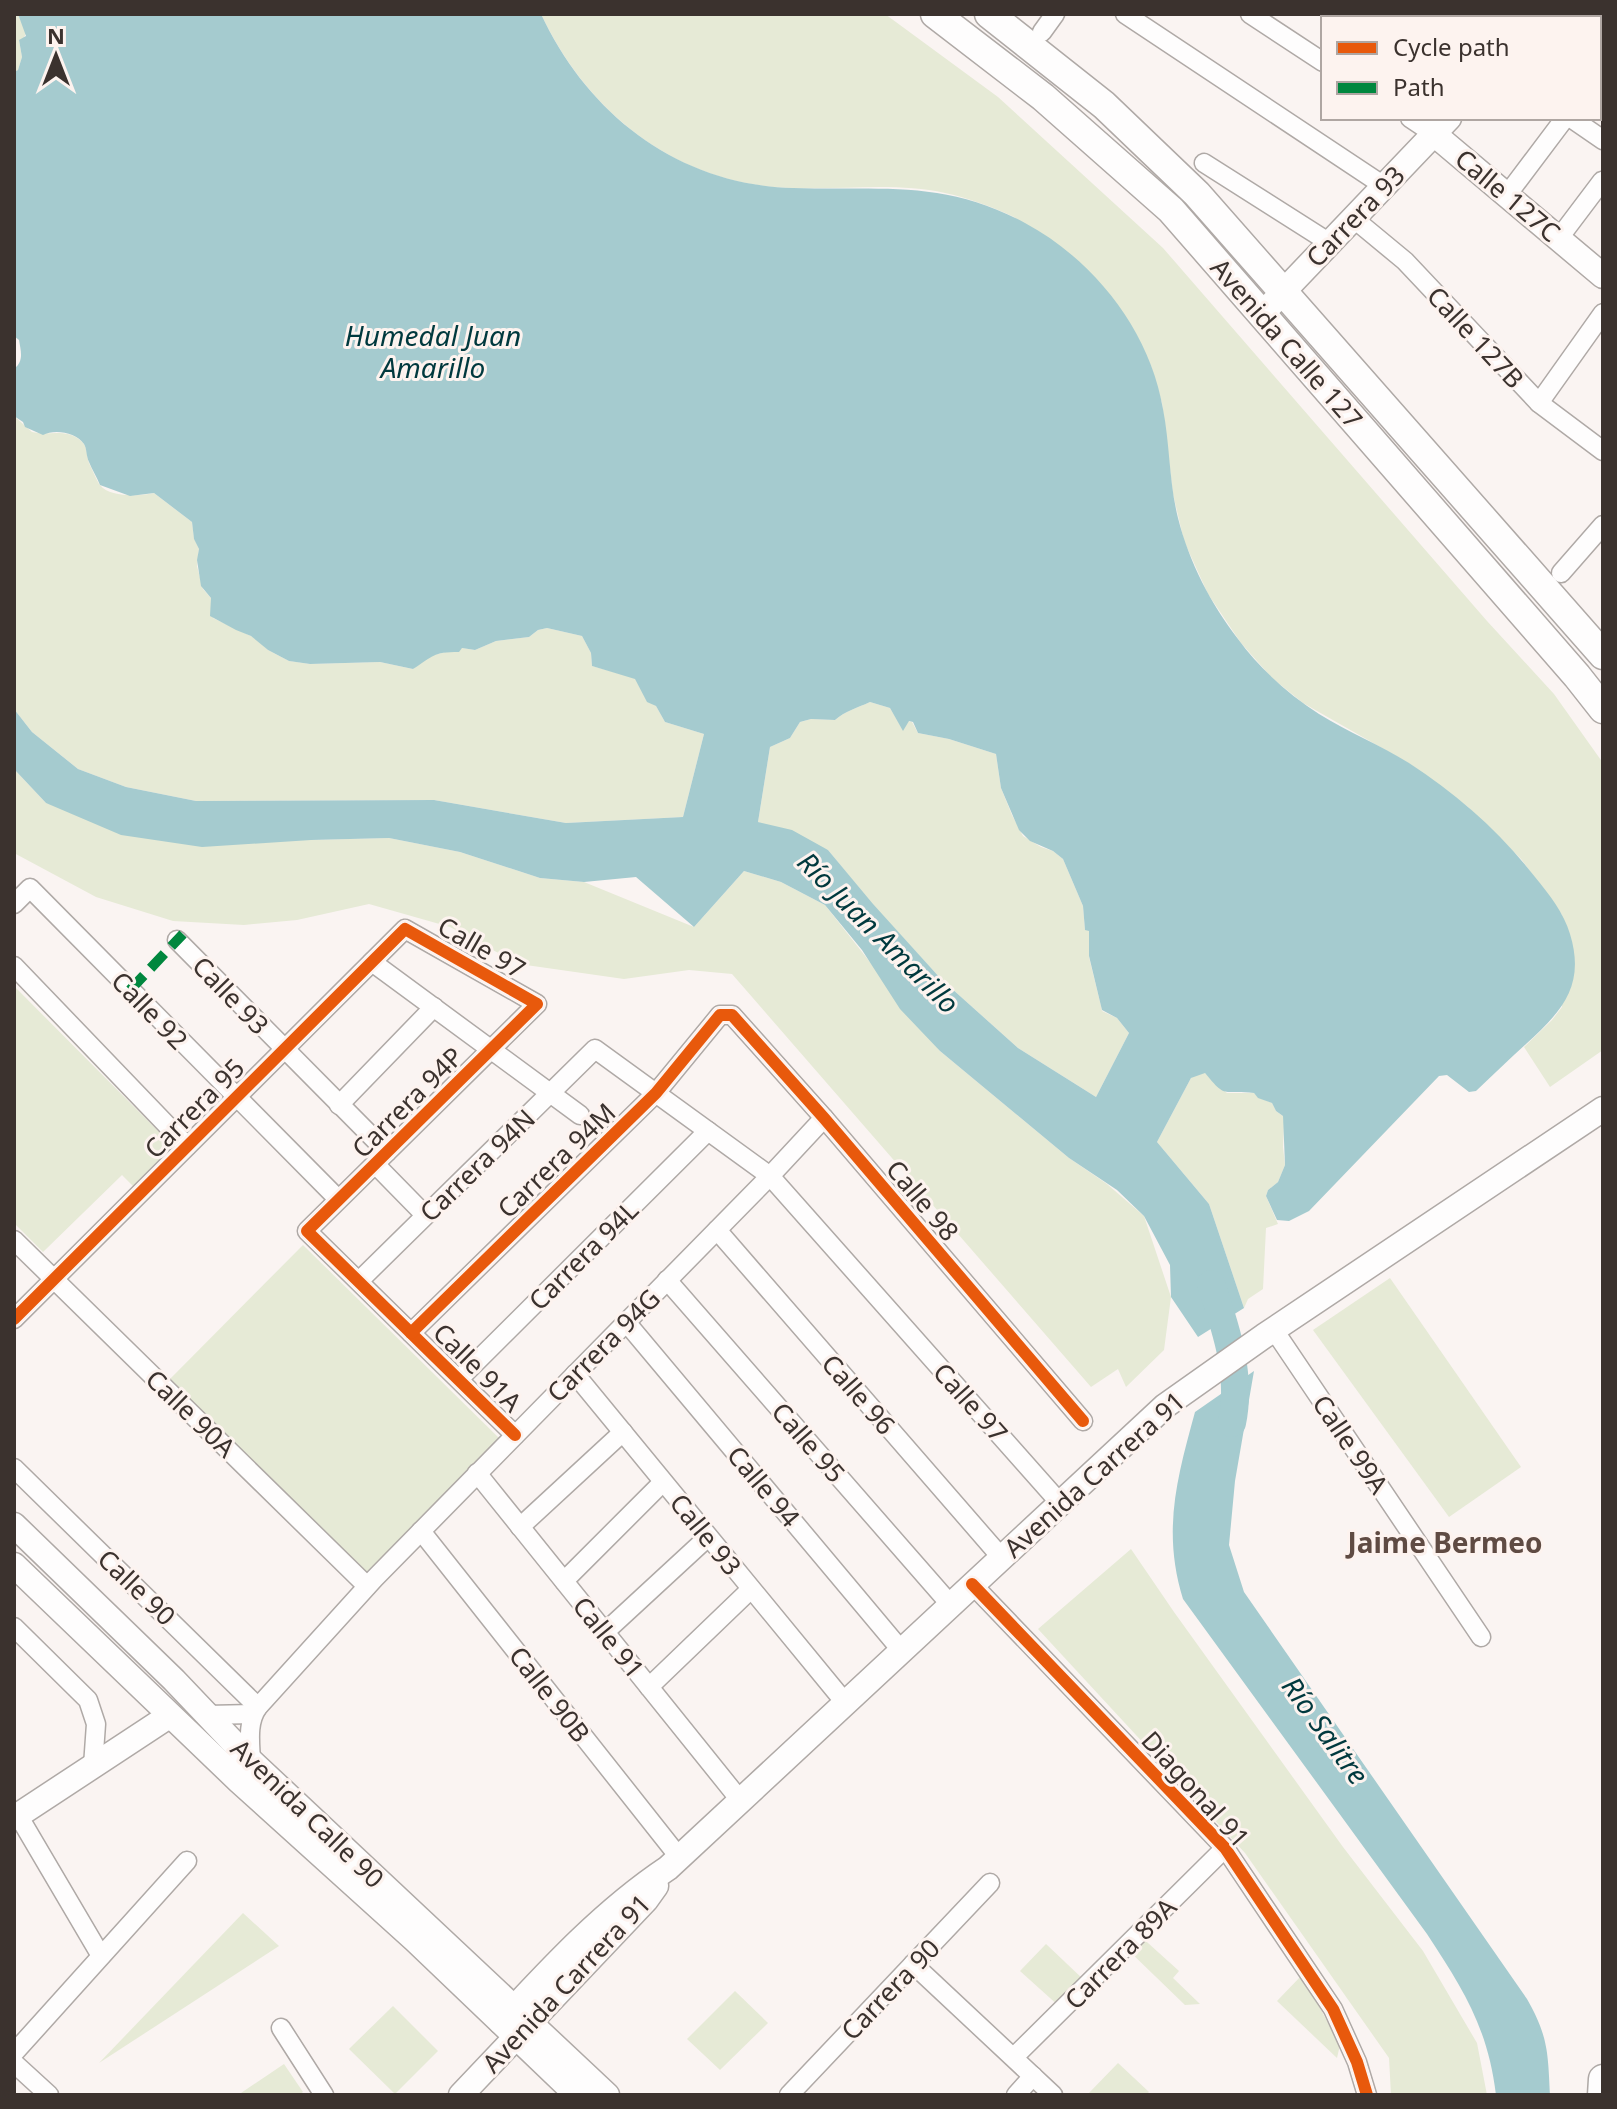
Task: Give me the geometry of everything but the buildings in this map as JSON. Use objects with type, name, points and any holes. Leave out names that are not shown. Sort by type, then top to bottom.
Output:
[{"type":"main road","name":"Avenida Calle 127","points":[[935,14],[1043,97],[1171,210],[1603,709]]},
{"type":"main road","name":"Avenida Calle 127","points":[[989,14],[1115,116],[1197,194],[1603,655]]},
{"type":"main road","name":"Carrera 93","points":[[1262,314],[1441,126]]},
{"type":"main road","name":"Calle 127C","points":[[1441,126],[1507,195],[1603,276]]},
{"type":"main road","name":"Avenida Carrera 91","points":[[461,2095],[556,1964],[628,1895],[674,1862],[1165,1406],[1603,1109]]},
{"type":"main road","name":"Avenida Calle 90","points":[[14,1525],[251,1761],[481,1976],[577,2095]]},
{"type":"main road","name":"Avenida Calle 90","points":[[14,1565],[169,1716],[516,2022],[607,2095]]},
{"type":"main road","points":[[16,1817],[169,1716],[207,1715]]},
{"type":"main road","name":"Avenida Carrera 91","points":[[516,2022],[646,1900],[674,1862]]},
{"type":"main road","points":[[481,1976],[517,1982],[536,1976],[556,1964]]},
{"type":"main road","points":[[1602,2095],[1603,2079]]},
{"type":"street","points":[[1042,32],[1055,14]]},
{"type":"street","points":[[1125,14],[1384,186]]},
{"type":"street","points":[[1250,14],[1321,61]]},
{"type":"street","name":"Calle 127C","points":[[1418,120],[1441,126]]},
{"type":"street","points":[[1507,195],[1563,120]]},
{"type":"street","points":[[1574,120],[1603,140]]},
{"type":"street","points":[[1204,163],[1330,243]]},
{"type":"street","points":[[1559,238],[1602,181]]},
{"type":"street","name":"Calle 127B","points":[[1353,218],[1405,261],[1539,403],[1603,451]]},
{"type":"street","points":[[1539,403],[1603,313]]},
{"type":"street","points":[[1561,573],[1603,525]]},
{"type":"street","name":"Calle 92","points":[[14,904],[30,888],[338,1199]]},
{"type":"street","name":"Carrera 95","points":[[14,1319],[405,929]]},
{"type":"street","name":"Calle 97","points":[[405,929],[537,1004]]},
{"type":"street","name":"Calle 93","points":[[177,940],[339,1105],[425,1215]]},
{"type":"street","points":[[372,962],[580,1115]]},
{"type":"street","points":[[14,966],[187,1146]]},
{"type":"street","name":"Carrera 94P","points":[[307,1231],[537,1004]]},
{"type":"street","points":[[339,1105],[434,1007]]},
{"type":"street","name":"Carrera 94M","points":[[411,1333],[656,1093],[720,1015],[726,1013]]},
{"type":"street","name":"Calle 98","points":[[726,1013],[732,1015],[824,1118],[1083,1421]]},
{"type":"street","name":"Calle 97","points":[[595,1049],[770,1176],[1060,1503]]},
{"type":"street","name":"Carrera 94N","points":[[359,1281],[595,1049]]},
{"type":"street","name":"Carrera 94G","points":[[255,1710],[367,1586],[824,1118]]},
{"type":"street","name":"Carrera 94L","points":[[459,1379],[708,1131]]},
{"type":"street","name":"Calle 96","points":[[717,1230],[1001,1557]]},
{"type":"street","name":"Calle 91A","points":[[307,1231],[515,1435]]},
{"type":"street","name":"Calle 90A","points":[[14,1240],[367,1586]]},
{"type":"street","name":"Calle 95","points":[[667,1280],[950,1604]]},
{"type":"street","name":"Calle 94","points":[[626,1322],[901,1650]]},
{"type":"street","name":"Calle 99A","points":[[1269,1333],[1481,1637]]},
{"type":"street","name":"Calle 93","points":[[575,1374],[838,1694]]},
{"type":"street","points":[[520,1527],[623,1432]]},
{"type":"street","name":"Calle 90","points":[[14,1468],[255,1710]]},
{"type":"street","name":"Calle 91","points":[[477,1473],[740,1800]]},
{"type":"street","points":[[564,1581],[663,1482]]},
{"type":"street","name":"Calle 90B","points":[[421,1531],[674,1862]]},
{"type":"street","points":[[605,1632],[708,1537]]},
{"type":"street","name":"Diagonal 91","points":[[972,1584],[1225,1848],[1333,2009],[1357,2062],[1367,2095]]},
{"type":"street","points":[[649,1687],[751,1589]]},
{"type":"street","points":[[14,1627],[88,1700],[96,1724],[93,1766]]},
{"type":"street","points":[[207,1715],[255,1710],[250,1728],[251,1761]]},
{"type":"street","points":[[16,1817],[101,1956]]},
{"type":"street","name":"Carrera 89A","points":[[1014,2057],[1225,1848]]},
{"type":"street","points":[[14,2053],[187,1861]]},
{"type":"street","name":"Carrera 90","points":[[789,2095],[990,1883]]},
{"type":"street","points":[[913,1964],[1053,2095]]},
{"type":"street","points":[[281,2028],[324,2095]]},
{"type":"street","points":[[14,2063],[49,2095]]},
{"type":"street","points":[[1016,2095],[1033,2076]]},
{"type":"green space","points":[[14,14],[18,14],[26,33],[23,40],[19,40],[22,57],[18,70],[14,72]]},
{"type":"green space","points":[[541,14],[885,14],[998,97],[1163,248],[1554,694],[1603,763],[1603,1050],[1550,1087],[1524,1047],[1562,1007],[1562,915],[1521,859],[1468,807],[1410,764],[1303,703],[1272,678],[1241,643],[1208,594],[1184,541],[1173,494],[1162,403],[1151,366],[1124,315],[1014,217],[963,197],[908,188],[793,188],[751,184],[712,174],[676,158],[642,138],[611,112],[584,83]]},
{"type":"green space","points":[[14,416],[32,432],[63,433],[83,442],[96,478],[105,489],[126,495],[154,493],[192,522],[199,549],[197,566],[203,589],[211,598],[213,618],[255,638],[268,650],[289,661],[310,664],[380,662],[413,669],[429,656],[462,648],[475,650],[496,641],[529,637],[547,628],[582,636],[591,653],[592,666],[635,678],[647,701],[656,706],[665,722],[704,734],[683,817],[566,823],[434,800],[196,801],[126,787],[78,769],[32,732],[14,709]]},
{"type":"green space","points":[[870,702],[890,708],[903,730],[908,721],[912,722],[918,733],[996,754],[1001,788],[1023,836],[1063,859],[1083,906],[1085,930],[1089,930],[1089,957],[1102,1011],[1117,1018],[1129,1033],[1096,1097],[1018,1048],[941,979],[872,904],[828,850],[758,822],[770,747],[790,738],[800,722],[835,720]]},
{"type":"green space","points":[[14,769],[46,803],[311,840],[389,838],[460,852],[540,878],[584,882],[694,927],[744,871],[781,882],[825,905],[940,1051],[1144,1216],[1171,1297],[1164,1350],[1126,1387],[1118,1369],[1091,1387],[732,974],[689,970],[624,979],[519,964],[450,927],[369,904],[297,920],[244,925],[173,921],[96,897],[14,853]]},
{"type":"green space","points":[[14,986],[175,1148],[135,1188],[122,1175],[43,1252],[14,1223]]},
{"type":"green space","points":[[1205,1073],[1227,1093],[1254,1093],[1272,1103],[1283,1116],[1285,1165],[1278,1182],[1266,1196],[1278,1224],[1266,1228],[1263,1289],[1248,1299],[1244,1308],[1209,1204],[1157,1142],[1191,1078]]},
{"type":"green space","points":[[303,1245],[500,1439],[364,1575],[167,1382]]},
{"type":"green space","points":[[1390,1278],[1521,1467],[1449,1517],[1313,1330]]},
{"type":"green space","points":[[1131,1549],[1343,1847],[1423,1951],[1477,2043],[1487,2095],[1391,2095],[1389,2058],[1245,1853],[1038,1629]]},
{"type":"green space","points":[[243,1913],[279,1946],[99,2063]]},
{"type":"green space","points":[[1138,1934],[1179,1971],[1173,1978],[1200,2004],[1185,2005],[1125,1947]]},
{"type":"green space","points":[[1046,1944],[1085,1981],[1060,2007],[1020,1971]]},
{"type":"green space","points":[[1302,1975],[1340,2045],[1337,2058],[1277,2001]]},
{"type":"green space","points":[[735,1991],[768,2023],[720,2070],[687,2039]]},
{"type":"green space","points":[[393,2006],[438,2051],[395,2094],[349,2049]]},
{"type":"green space","points":[[1118,2063],[1149,2092],[1146,2095],[1087,2095]]},
{"type":"green space","points":[[284,2064],[303,2092],[299,2095],[238,2095]]},
{"type":"water","name":"Humedal Juan Amarillo","points":[[18,14],[541,14],[584,83],[611,113],[642,138],[712,174],[751,184],[793,188],[939,193],[995,209],[1050,238],[1096,278],[1132,326],[1146,352],[1163,409],[1178,518],[1202,582],[1228,626],[1265,671],[1286,689],[1319,714],[1427,775],[1477,815],[1522,860],[1556,904],[1570,934],[1575,969],[1560,1009],[1476,1091],[1469,1092],[1447,1075],[1439,1076],[1309,1211],[1289,1221],[1277,1220],[1266,1196],[1278,1182],[1285,1165],[1283,1116],[1272,1103],[1258,1098],[1254,1093],[1222,1090],[1205,1073],[1191,1078],[1157,1142],[1209,1204],[1244,1308],[1198,1337],[1171,1297],[1170,1265],[1144,1216],[1117,1190],[1069,1158],[940,1051],[900,1009],[862,950],[825,905],[781,882],[744,871],[694,927],[636,877],[584,882],[540,878],[460,852],[389,838],[202,847],[121,835],[46,803],[14,769],[14,709],[32,732],[78,769],[126,787],[196,801],[434,800],[566,823],[683,817],[704,734],[665,722],[656,706],[647,702],[635,679],[592,666],[591,653],[582,636],[547,628],[529,637],[496,641],[475,650],[462,648],[459,652],[438,654],[413,669],[380,662],[310,664],[289,661],[251,636],[210,616],[211,598],[201,586],[197,560],[199,549],[192,522],[154,493],[130,496],[100,485],[80,440],[65,433],[43,435],[25,427],[14,416],[14,369],[21,356],[19,340],[14,336],[14,72],[18,70],[22,57],[19,40],[26,36]],"holes":[[[870,702],[890,708],[903,731],[909,721],[913,722],[918,733],[996,754],[1001,788],[1019,830],[1030,841],[1063,859],[1083,906],[1085,930],[1089,931],[1089,956],[1102,1010],[1117,1018],[1129,1033],[1096,1097],[1018,1048],[941,979],[828,850],[792,830],[758,822],[770,747],[790,738],[800,722],[835,720]]]},
{"type":"water","points":[[1254,1371],[1235,1481],[1229,1545],[1244,1592],[1527,1999],[1546,2045],[1550,2095],[1496,2095],[1480,2029],[1463,1991],[1440,1954],[1183,1599],[1173,1550],[1174,1505],[1195,1412]]},
{"type":"waterway","name":"Río Salitre","points":[[1211,1284],[1234,1370],[1232,1423]]},
{"type":"marked path","points":[[130,990],[183,934]]},
{"type":"cycle path","points":[[14,1319],[405,929],[537,1004],[307,1231],[515,1435]]},
{"type":"cycle path","points":[[411,1333],[656,1093],[720,1015],[732,1015],[1083,1421]]},
{"type":"cycle path","points":[[972,1584],[1225,1848],[1333,2009],[1357,2062],[1367,2095]]},
{"type":"district","name":"Jaime Bermeo","points":[[1445,1542]]},
{"type":"water label","name":"Río Juan Amarillo","points":[[879,932]]}]
